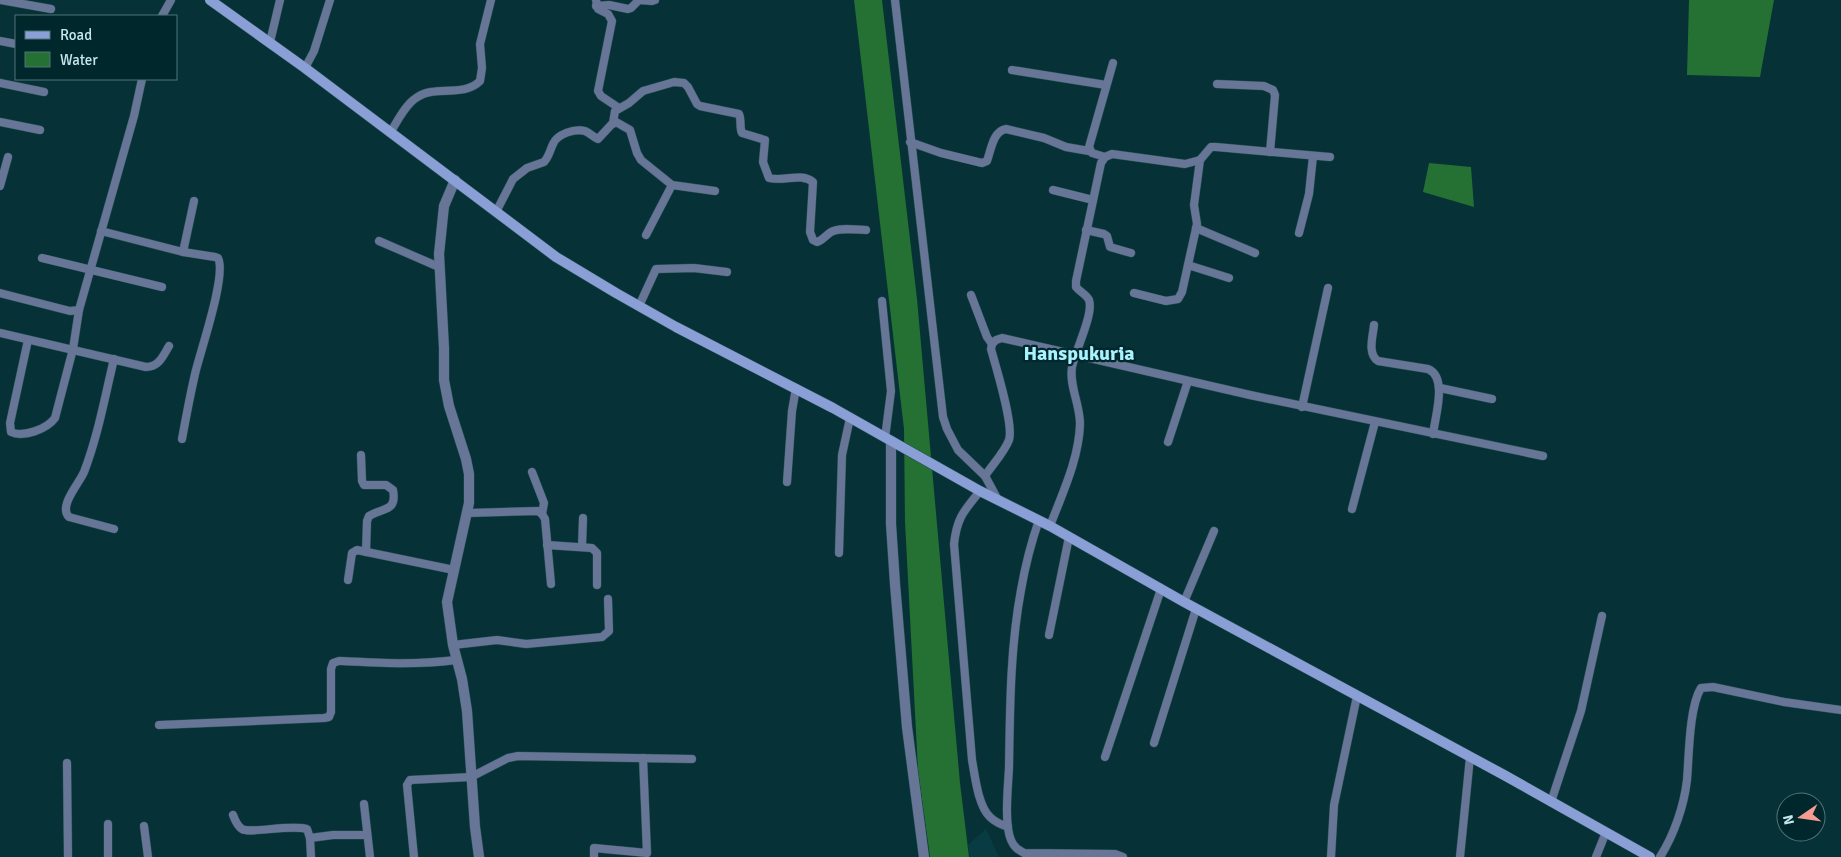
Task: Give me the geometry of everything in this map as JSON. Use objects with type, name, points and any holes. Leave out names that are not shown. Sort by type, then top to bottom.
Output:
[{"type":"main road","points":[[210,0],[270,42],[556,257],[676,327],[796,388],[998,500],[1039,520],[1196,609],[1650,857]]},
{"type":"street","points":[[1,0],[51,9]]},
{"type":"street","points":[[163,15],[171,0]]},
{"type":"street","points":[[270,42],[280,0]]},
{"type":"street","points":[[305,68],[314,51],[330,0]]},
{"type":"street","points":[[390,133],[410,103],[416,98],[424,94],[441,91],[468,89],[480,81],[482,68],[480,44],[491,0]]},
{"type":"street","points":[[596,3],[628,9],[638,0],[655,0]]},
{"type":"street","points":[[895,0],[943,417],[958,450],[985,476],[998,500]]},
{"type":"street","points":[[596,3],[603,12],[608,14],[612,21],[598,91],[601,96],[619,108]]},
{"type":"street","points":[[0,41],[15,44]]},
{"type":"street","points":[[1089,151],[1113,63]]},
{"type":"street","points":[[1012,70],[1106,84]]},
{"type":"street","points":[[28,340],[10,423],[9,430],[13,434],[44,428],[51,424],[55,418],[73,349],[79,310],[134,116],[142,80]]},
{"type":"street","points":[[496,212],[513,179],[528,168],[544,162],[554,141],[558,137],[581,131],[598,139],[613,123],[614,114],[619,108],[629,103],[643,91],[674,82],[684,83],[688,86],[697,104],[700,106],[739,114],[741,118],[740,130],[742,133],[765,140],[763,162],[769,178],[810,179],[813,182],[810,232],[813,240],[821,241],[828,234],[837,230],[866,230]]},
{"type":"street","points":[[0,83],[44,92]]},
{"type":"street","points":[[1217,84],[1264,86],[1273,90],[1275,95],[1270,152]]},
{"type":"street","points":[[0,122],[40,130]]},
{"type":"street","points":[[613,123],[616,122],[630,130],[641,160],[672,186],[715,191]]},
{"type":"street","points":[[910,142],[941,153],[982,163],[987,161],[996,134],[1000,130],[1006,129],[1044,138],[1066,147],[1089,151],[1105,157]]},
{"type":"street","points":[[1134,293],[1166,301],[1178,299],[1182,292],[1197,224],[1194,205],[1200,160],[1211,147],[1330,157]]},
{"type":"street","points":[[1050,526],[1070,471],[1080,429],[1079,413],[1072,379],[1075,355],[1090,309],[1090,302],[1088,297],[1076,287],[1076,281],[1101,163],[1105,157],[1112,154],[1185,164],[1200,160]]},
{"type":"street","points":[[1299,233],[1310,194],[1313,156]]},
{"type":"street","points":[[0,186],[8,157]]},
{"type":"street","points":[[455,180],[444,206],[439,267],[445,388],[469,474],[468,513],[447,602],[453,645],[462,679],[467,711],[479,857]]},
{"type":"street","points":[[646,235],[672,186]]},
{"type":"street","points":[[1053,190],[1093,200]]},
{"type":"street","points":[[183,252],[194,201]]},
{"type":"street","points":[[1196,228],[1255,253]]},
{"type":"street","points":[[1086,230],[1104,234],[1108,238],[1110,248],[1131,253]]},
{"type":"street","points":[[101,231],[183,252],[215,257],[218,258],[220,263],[216,295],[195,374],[182,439]]},
{"type":"street","points":[[379,241],[439,267]]},
{"type":"street","points":[[42,258],[162,288]]},
{"type":"street","points":[[1188,265],[1229,278]]},
{"type":"street","points":[[639,306],[652,273],[656,269],[699,268],[726,272]]},
{"type":"street","points":[[1302,406],[1328,288]]},
{"type":"street","points":[[0,293],[70,311],[79,310]]},
{"type":"street","points":[[971,296],[987,337],[992,344]]},
{"type":"street","points":[[882,301],[891,392],[891,524],[895,584],[907,728],[924,857]]},
{"type":"street","points":[[1374,325],[1372,348],[1375,359],[1434,371],[1437,376],[1440,388],[1432,434]]},
{"type":"street","points":[[0,333],[150,367],[159,363],[169,346]]},
{"type":"street","points":[[985,476],[1006,447],[1010,433],[1004,395],[991,349],[992,344],[996,340],[1009,339],[1375,422],[1543,456]]},
{"type":"street","points":[[114,359],[88,458],[80,482],[67,502],[65,509],[69,517],[114,529]]},
{"type":"street","points":[[1168,442],[1188,381]]},
{"type":"street","points":[[787,482],[792,411],[796,388]]},
{"type":"street","points":[[1440,388],[1492,399]]},
{"type":"street","points":[[839,553],[842,455],[850,418]]},
{"type":"street","points":[[1352,509],[1375,422]]},
{"type":"street","points":[[361,454],[362,482],[368,486],[386,485],[390,487],[394,490],[395,500],[391,506],[369,516],[367,521],[366,552]]},
{"type":"street","points":[[532,472],[544,503],[542,514]]},
{"type":"street","points":[[980,490],[962,513],[956,527],[954,544],[973,768],[976,784],[984,808],[990,817],[1008,827]]},
{"type":"street","points":[[468,513],[538,512],[542,514],[545,519],[551,584]]},
{"type":"street","points":[[582,518],[582,547]]},
{"type":"street","points":[[1039,520],[1020,592],[1012,654],[1008,827],[1010,839],[1015,849],[1024,853],[1115,854],[1123,857]]},
{"type":"street","points":[[1184,602],[1214,531]]},
{"type":"street","points":[[1049,635],[1069,537]]},
{"type":"street","points":[[547,545],[592,548],[597,554],[597,585]]},
{"type":"street","points":[[348,580],[352,553],[357,550],[454,570]]},
{"type":"street","points":[[1105,758],[1161,589]]},
{"type":"street","points":[[453,645],[497,640],[526,644],[602,637],[609,631],[608,599]]},
{"type":"street","points":[[1154,743],[1196,609]]},
{"type":"street","points":[[1551,802],[1581,711],[1602,616]]},
{"type":"street","points":[[158,725],[329,717],[331,712],[331,669],[333,663],[339,661],[388,664],[456,660]]},
{"type":"street","points":[[1660,857],[1672,835],[1684,797],[1692,724],[1697,694],[1701,688],[1713,687],[1784,702],[1841,710]]},
{"type":"street","points":[[1331,857],[1334,805],[1357,696]]},
{"type":"street","points":[[414,857],[407,782],[410,780],[471,777],[508,758],[518,756],[692,758]]},
{"type":"street","points":[[1460,857],[1470,757]]},
{"type":"street","points":[[594,857],[594,848],[647,853],[643,758]]},
{"type":"street","points":[[67,763],[68,857]]},
{"type":"street","points":[[364,804],[370,857]]},
{"type":"street","points":[[233,815],[239,827],[243,830],[250,831],[280,827],[307,829],[310,838],[311,857]]},
{"type":"street","points":[[108,824],[108,857]]},
{"type":"street","points":[[144,826],[148,857]]},
{"type":"street","points":[[1596,857],[1606,832]]},
{"type":"street","points":[[310,838],[333,835],[367,835]]},
{"type":"shaded area","points":[[986,829],[999,857],[970,857],[968,845]]},
{"type":"water","points":[[854,0],[882,0],[917,299],[960,783],[969,857],[930,857],[918,770],[905,522],[904,429]]},
{"type":"water","points":[[1689,0],[1774,0],[1760,77],[1687,75]]},
{"type":"water","points":[[1429,163],[1471,167],[1474,207],[1423,192]]},
{"type":"district","name":"Hanspukuria","points":[[1079,353]]}]
